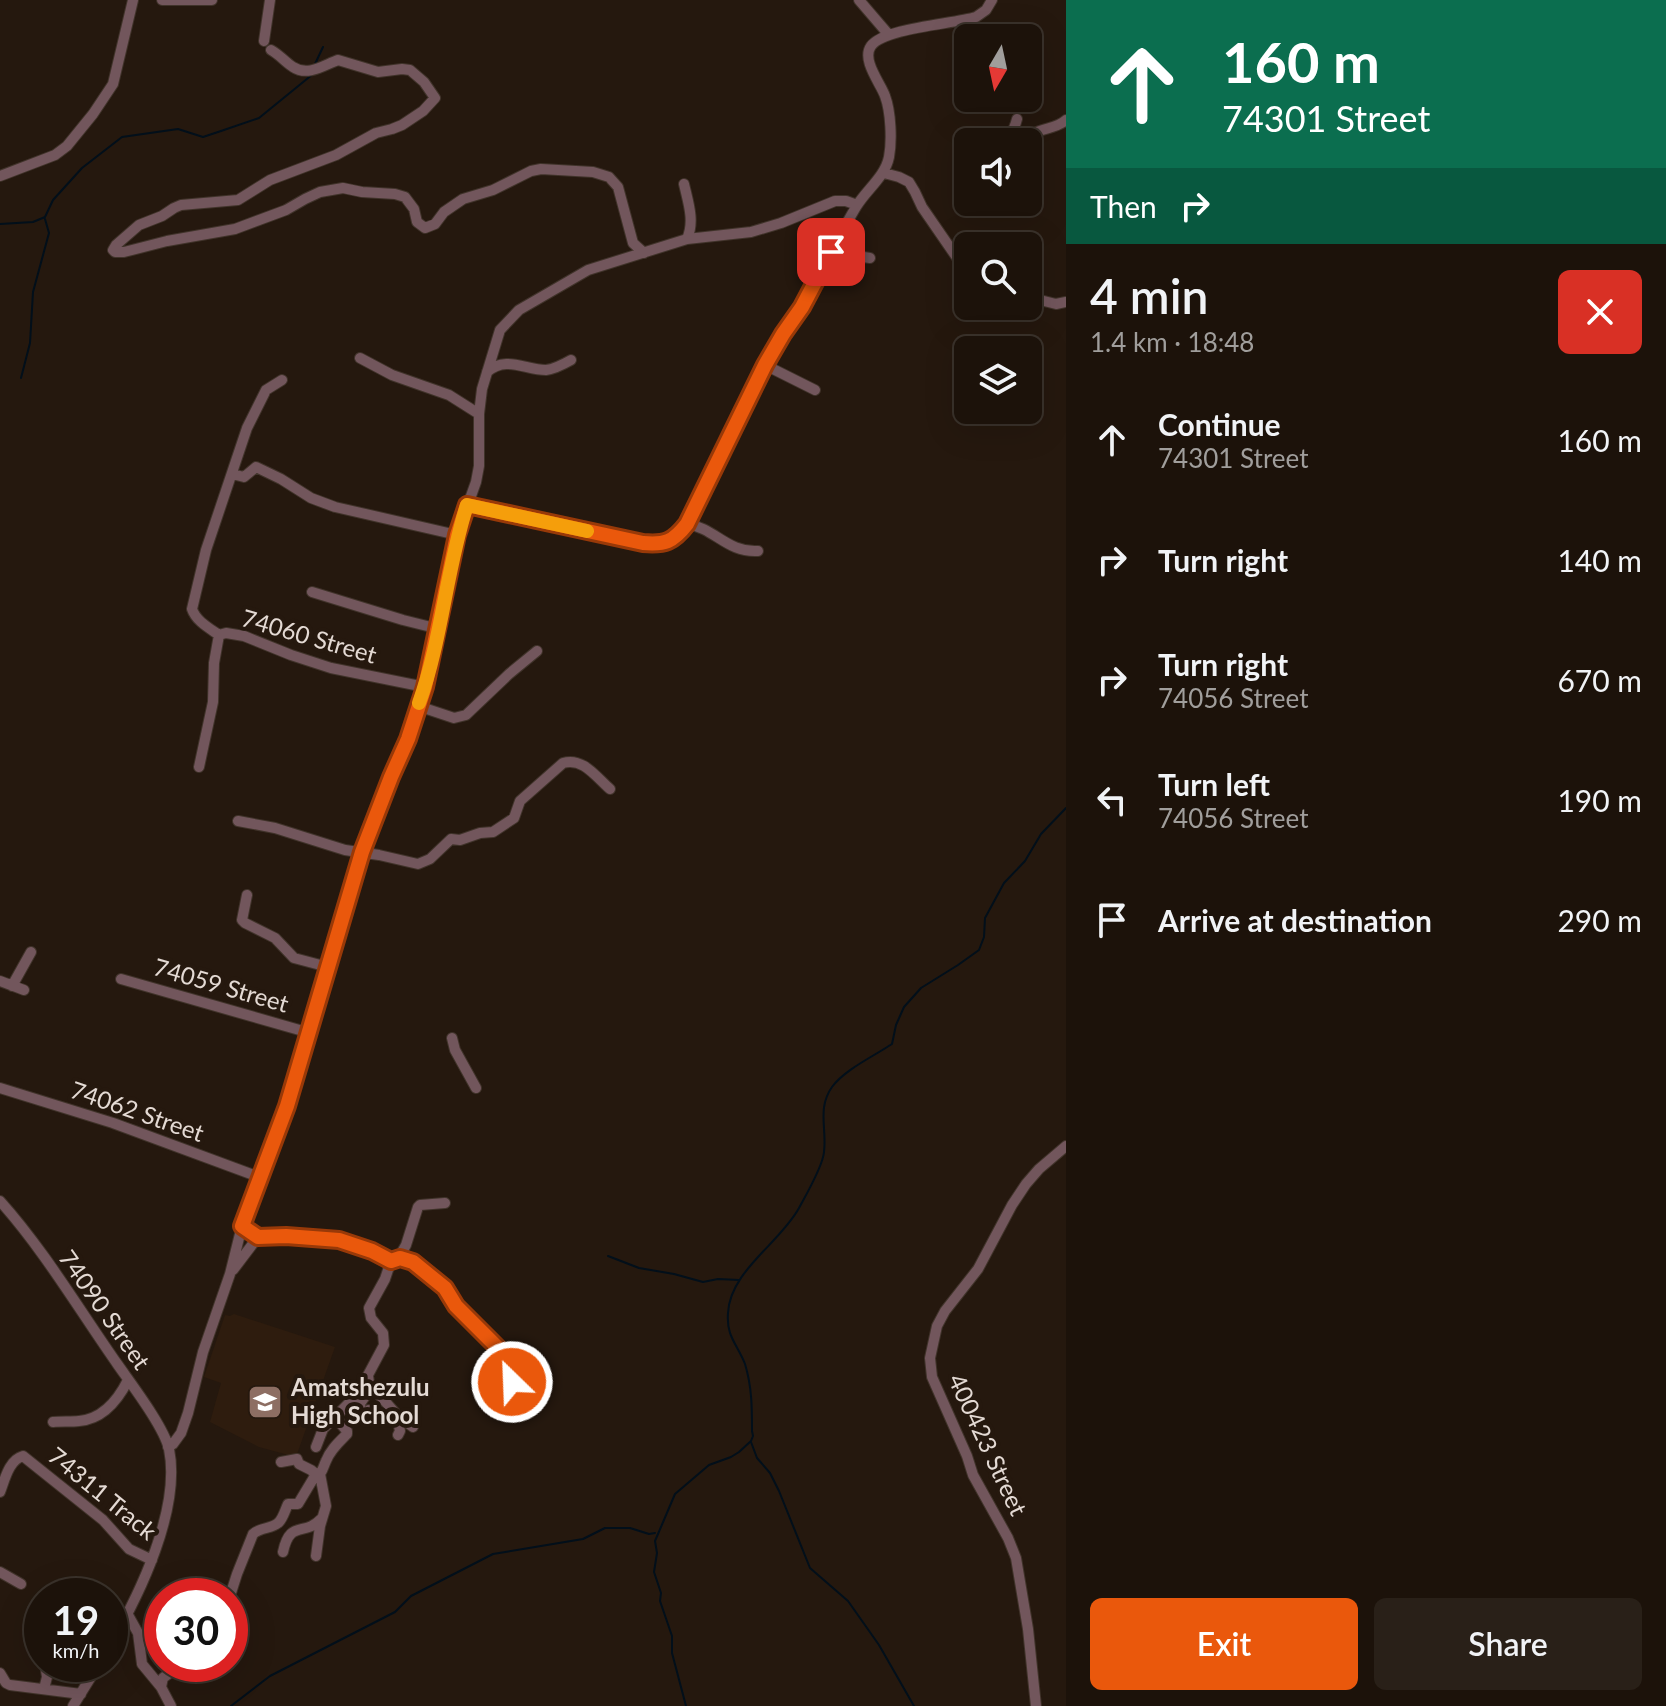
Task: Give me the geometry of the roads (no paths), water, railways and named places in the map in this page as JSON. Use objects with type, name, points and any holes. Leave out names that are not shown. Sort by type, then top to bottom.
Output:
[{"type":"street","points":[[0,176],[55,155],[67,146],[93,114],[113,84],[133,0]]},
{"type":"street","points":[[162,0],[212,0]]},
{"type":"street","points":[[270,0],[268,46],[294,68],[312,70],[338,60],[378,72],[410,70],[424,82],[435,98],[423,111],[402,125],[376,133],[336,155],[270,180],[238,200],[181,205],[139,225],[116,245],[115,252],[235,229],[286,210],[320,192],[343,188],[405,197],[414,209],[417,222],[425,228],[435,224],[444,212],[463,199],[541,169],[602,173],[609,177],[618,187],[633,243],[644,253]]},
{"type":"street","points":[[859,0],[889,35]]},
{"type":"street","points":[[467,505],[643,543],[665,543],[680,534],[765,365],[802,307],[857,205],[884,173],[889,159],[889,113],[868,51],[878,40],[889,35],[976,17],[986,10],[992,0]]},
{"type":"street","points":[[1015,128],[1017,119]]},
{"type":"street","points":[[1042,129],[1066,120]]},
{"type":"street","points":[[884,173],[909,182],[927,216],[954,254]]},
{"type":"street","points":[[684,184],[691,214],[687,239]]},
{"type":"street","points":[[171,1706],[161,1687],[142,1664],[138,1633],[128,1615],[160,1536],[170,1474],[168,1447],[181,1433],[242,1226],[287,1106],[310,1033],[362,852],[408,739],[425,687],[457,535],[479,466],[482,389],[500,330],[519,310],[588,270],[687,239],[751,232],[840,200],[857,205]]},
{"type":"street","points":[[831,252],[870,258]]},
{"type":"street","points":[[1042,300],[1056,304],[1066,302]]},
{"type":"street","points":[[360,358],[392,375],[441,392],[479,414]]},
{"type":"street","points":[[487,372],[503,363],[549,370],[571,360]]},
{"type":"street","points":[[765,365],[815,390]]},
{"type":"street","points":[[219,635],[200,621],[192,609],[206,550],[238,453],[260,401],[266,390],[282,380]]},
{"type":"street","points":[[232,474],[244,477],[256,467],[303,494],[335,507],[457,535]]},
{"type":"street","points":[[687,524],[701,527],[737,549],[758,551]]},
{"type":"street","points":[[312,592],[439,629]]},
{"type":"street","name":"74060 Street","points":[[199,767],[213,702],[214,663],[219,635],[244,636],[331,668],[425,687]]},
{"type":"street","points":[[418,706],[460,718],[537,651]]},
{"type":"street","points":[[238,821],[275,828],[345,850],[418,864],[430,859],[451,839],[460,840],[493,832],[514,818],[520,801],[563,763],[581,763],[610,789]]},
{"type":"street","points":[[247,895],[242,915],[245,923],[275,938],[294,958],[328,967]]},
{"type":"street","points":[[12,986],[31,952]]},
{"type":"street","name":"74059 Street","points":[[121,979],[310,1033]]},
{"type":"street","points":[[0,981],[24,990]]},
{"type":"street","points":[[452,1038],[455,1050],[476,1088]]},
{"type":"street","name":"74062 Street","points":[[0,1088],[126,1128],[259,1177]]},
{"type":"street","name":"400423 Street","points":[[1036,1706],[1016,1558],[973,1475],[932,1377],[930,1358],[937,1326],[945,1311],[978,1269],[1012,1205],[1039,1169],[1066,1146]]},
{"type":"street","name":"74090 Street","points":[[0,1201],[30,1238],[128,1380],[168,1447]]},
{"type":"street","points":[[413,1427],[397,1415],[370,1384],[368,1375],[384,1345],[383,1333],[371,1318],[369,1308],[406,1245],[418,1207],[445,1203]]},
{"type":"street","points":[[242,1226],[258,1237],[330,1238],[395,1260],[413,1262],[445,1288],[456,1306],[502,1353],[512,1382],[505,1397]]},
{"type":"street","points":[[230,1274],[258,1237]]},
{"type":"street","points":[[502,1353],[519,1367],[542,1378]]},
{"type":"street","points":[[53,1422],[95,1418],[121,1394],[128,1380]]},
{"type":"street","points":[[369,1410],[364,1415],[358,1414],[370,1384]]},
{"type":"street","points":[[316,1447],[323,1429],[370,1384]]},
{"type":"street","points":[[397,1415],[398,1435]]},
{"type":"street","points":[[237,1578],[253,1534],[280,1522],[288,1504],[298,1504],[324,1469],[335,1445],[347,1434],[335,1417]]},
{"type":"street","name":"74311 Track","points":[[0,1492],[4,1471],[23,1456],[103,1520],[129,1549],[152,1560]]},
{"type":"street","points":[[281,1462],[297,1459],[299,1464],[318,1474],[326,1498],[316,1556]]},
{"type":"street","points":[[283,1552],[291,1533],[311,1527],[325,1514]]},
{"type":"street","points":[[311,1527],[318,1539]]},
{"type":"street","points":[[0,1572],[21,1584]]},
{"type":"street","points":[[0,1673],[10,1685],[81,1694]]},
{"type":"street","points":[[44,1689],[46,1682]]},
{"type":"street","points":[[73,1706],[88,1682]]},
{"type":"street","points":[[161,1687],[162,1682]]},
{"type":"waterway","points":[[315,64],[323,47]]},
{"type":"waterway","points":[[0,224],[33,222],[45,217],[53,200],[82,168],[122,137],[178,129],[203,137],[259,118],[313,74]]},
{"type":"waterway","points":[[21,378],[30,343],[33,292],[49,233],[45,219]]},
{"type":"waterway","points":[[686,1706],[672,1653],[672,1636],[654,1572],[655,1541],[675,1494],[709,1465],[739,1452],[753,1436],[747,1373],[729,1328],[731,1298],[746,1271],[791,1221],[814,1180],[823,1158],[825,1103],[832,1087],[852,1069],[892,1044],[904,1007],[921,988],[979,950],[984,937],[985,918],[1004,883],[1025,861],[1041,834],[1066,808]]},
{"type":"waterway","points":[[608,1256],[639,1268],[703,1282],[739,1280]]},
{"type":"waterway","points":[[751,1442],[757,1458],[770,1473],[779,1491],[810,1568],[848,1601],[879,1645],[914,1706]]},
{"type":"waterway","points":[[231,1706],[270,1676],[395,1612],[411,1596],[493,1554],[583,1539],[605,1528],[630,1528],[655,1533]]},
{"type":"place","name":"Amatshezulu High School","points":[[265,1402]]}]
